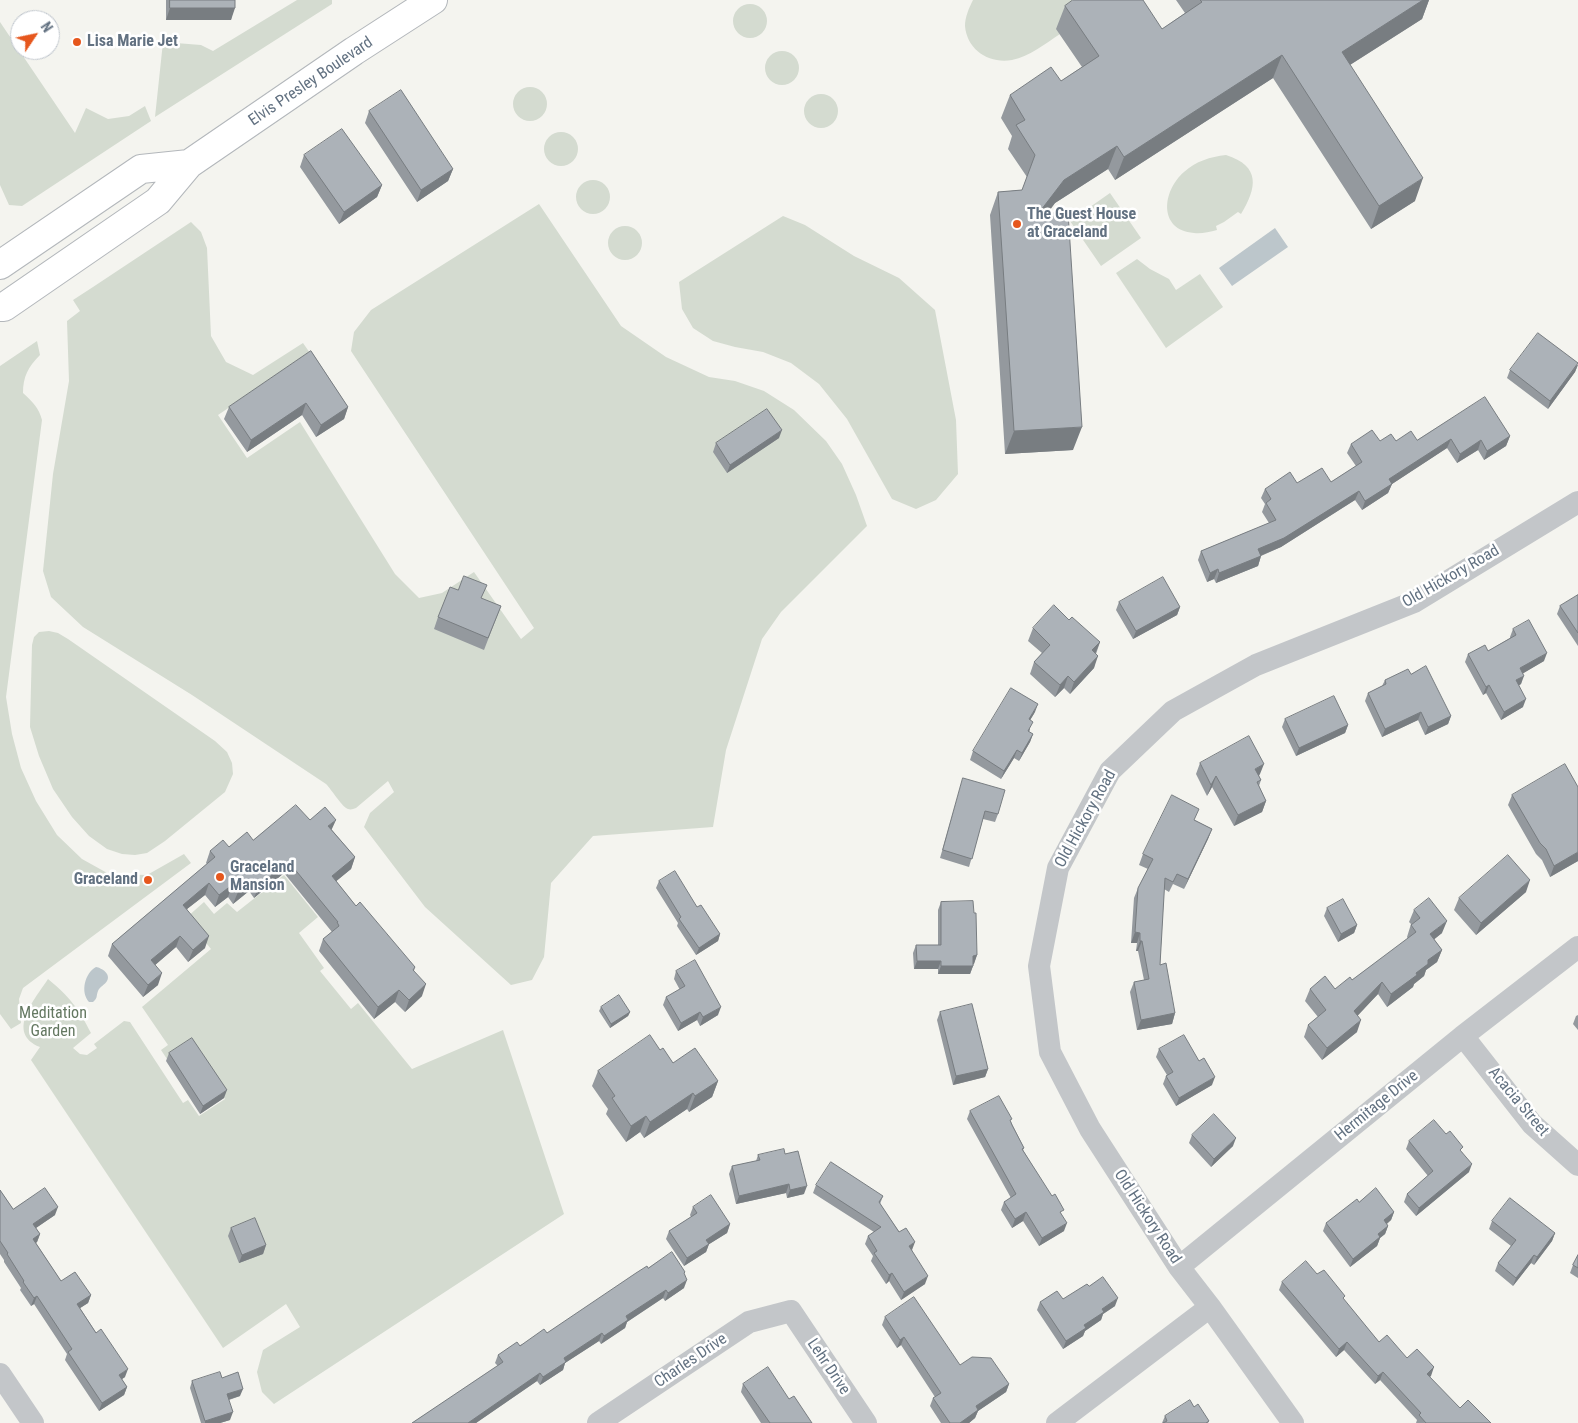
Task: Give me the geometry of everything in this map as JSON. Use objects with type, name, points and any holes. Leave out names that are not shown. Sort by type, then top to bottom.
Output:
[{"type":"main road","name":"Elvis Presley Boulevard","points":[[1,311],[158,201],[189,164],[354,51],[433,0]]},
{"type":"main road","name":"Elvis Presley Boulevard","points":[[0,265],[141,169],[189,164]]},
{"type":"street","name":"Old Hickory Road","points":[[1293,1423],[1179,1267],[1090,1129],[1050,1052],[1039,966],[1058,868],[1110,771],[1173,711],[1256,665],[1414,602],[1578,502]]},
{"type":"street","name":"Hermitage Drive","points":[[1179,1267],[1463,1036],[1578,947]]},
{"type":"street","name":"Acacia Street","points":[[1463,1036],[1532,1124],[1578,1165]]},
{"type":"street","points":[[1057,1423],[1210,1308]]},
{"type":"street","name":"Charles Drive","points":[[598,1423],[749,1322],[791,1311]]},
{"type":"street","name":"Lehr Drive","points":[[791,1311],[866,1423]]},
{"type":"street","points":[[0,1374],[33,1423]]},
{"type":"green space","points":[[297,0],[332,0],[332,4],[155,117],[163,42],[201,45],[213,51]]},
{"type":"green space","points":[[973,0],[1099,0],[1057,29],[1060,34],[1043,46],[1019,58],[1003,61],[981,54],[970,42],[965,23]]},
{"type":"green space","points":[[750,4],[762,9],[767,21],[762,33],[750,38],[738,33],[733,21],[738,9]]},
{"type":"green space","points":[[0,22],[10,37],[10,60],[26,60],[75,133],[86,108],[108,119],[129,116],[145,106],[151,121],[22,206],[9,205],[0,185]]},
{"type":"green space","points":[[782,51],[794,56],[799,68],[794,80],[782,85],[770,80],[765,68],[770,56]]},
{"type":"green space","points":[[530,87],[542,92],[547,104],[542,116],[530,121],[518,116],[513,104],[518,92]]},
{"type":"green space","points":[[821,94],[833,99],[838,111],[833,123],[821,128],[809,123],[804,111],[809,99]]},
{"type":"green space","points":[[561,132],[573,137],[578,149],[573,161],[561,166],[549,161],[544,149],[549,137]]},
{"type":"green space","points":[[1226,155],[1245,165],[1253,179],[1253,187],[1241,214],[1238,212],[1216,226],[1217,230],[1208,232],[1194,233],[1182,230],[1174,225],[1169,217],[1167,208],[1171,189],[1177,180],[1184,172],[1198,162]]},
{"type":"green space","points":[[593,180],[605,185],[610,197],[605,209],[593,214],[581,209],[576,197],[581,185]]},
{"type":"green space","points":[[1110,193],[1141,238],[1101,266],[1070,221]]},
{"type":"green space","points":[[539,204],[621,326],[666,357],[709,377],[735,381],[764,391],[794,410],[826,441],[842,464],[867,526],[781,612],[762,639],[726,750],[713,827],[593,836],[551,883],[544,957],[532,980],[511,985],[425,907],[364,827],[370,813],[394,792],[388,781],[356,808],[346,808],[326,784],[192,695],[83,627],[51,597],[43,571],[53,474],[69,381],[67,321],[80,311],[73,300],[191,222],[201,232],[207,248],[211,336],[226,362],[253,375],[303,343],[310,353],[218,415],[247,458],[300,422],[395,574],[419,598],[442,593],[474,572],[521,639],[534,628],[351,351],[354,332],[371,310]]},
{"type":"green space","points":[[783,216],[805,225],[854,256],[899,278],[935,310],[956,420],[958,474],[936,500],[916,509],[892,499],[847,419],[819,384],[791,363],[763,352],[713,341],[693,328],[682,309],[679,282]]},
{"type":"green space","points":[[625,226],[637,231],[642,243],[637,255],[625,260],[613,255],[608,243],[613,231]]},
{"type":"green space","points":[[1137,259],[1150,269],[1169,279],[1176,290],[1200,274],[1223,307],[1166,348],[1116,273]]},
{"type":"green space","points":[[37,341],[40,355],[27,373],[23,393],[35,405],[42,420],[6,697],[12,734],[21,768],[36,801],[57,835],[82,859],[109,874],[147,875],[184,854],[191,863],[23,988],[19,999],[21,1023],[11,1029],[0,1014],[0,366]]},
{"type":"green space","points":[[49,631],[58,633],[68,639],[215,741],[227,752],[232,763],[233,774],[225,792],[165,841],[147,853],[135,855],[122,854],[107,849],[89,836],[72,817],[53,789],[39,756],[30,727],[32,645],[34,637],[39,632]]},
{"type":"green space","name":"Meditation Garden","points":[[284,875],[318,917],[299,933],[324,968],[320,971],[351,1009],[358,1003],[412,1069],[503,1030],[564,1214],[274,1404],[262,1392],[257,1372],[263,1350],[300,1327],[286,1304],[223,1348],[31,1060],[40,1047],[30,1041],[25,1033],[24,1025],[26,1015],[48,979],[73,1003],[91,1033],[73,1048],[80,1054],[87,1055],[97,1048],[94,1044],[124,1021],[130,1022],[183,1103],[188,1100],[199,1116],[225,1099],[190,1044],[167,1059],[161,1050],[168,1045],[142,1007],[211,949],[186,918],[204,902],[214,914],[227,903],[237,912]]},
{"type":"shaded area","points":[[1275,228],[1288,247],[1232,286],[1219,268]]},
{"type":"shaded area","points":[[96,967],[105,972],[108,978],[99,989],[96,999],[93,1002],[89,1002],[86,998],[85,983],[89,974]]},
{"type":"building","points":[[170,0],[235,0],[235,8],[170,8]]},
{"type":"building","name":"The Guest House at Graceland","points":[[1073,0],[1143,0],[1162,29],[1202,2],[1200,0],[1423,0],[1342,52],[1423,178],[1379,206],[1282,55],[1124,157],[1117,146],[1064,180],[1038,214],[1068,212],[1082,427],[1014,431],[998,192],[1022,190],[1035,155],[1016,125],[1025,120],[1010,95],[1051,67],[1061,81],[1099,56],[1065,6]]},
{"type":"building","points":[[401,90],[453,169],[421,190],[369,111]]},
{"type":"building","points":[[342,129],[382,185],[344,212],[304,155]]},
{"type":"building","points":[[1538,333],[1578,363],[1550,401],[1510,370]]},
{"type":"building","points":[[311,351],[348,407],[321,425],[306,403],[251,440],[229,407]]},
{"type":"building","points":[[1485,397],[1510,436],[1487,451],[1481,440],[1460,454],[1451,439],[1389,479],[1392,484],[1365,501],[1359,491],[1284,538],[1258,549],[1261,556],[1219,573],[1218,569],[1210,573],[1201,551],[1276,520],[1266,503],[1271,499],[1265,489],[1290,472],[1297,483],[1322,468],[1331,482],[1362,462],[1351,444],[1372,430],[1380,441],[1391,434],[1396,441],[1411,431],[1417,440]]},
{"type":"building","points":[[767,409],[782,430],[730,465],[716,443]]},
{"type":"building","points":[[464,576],[487,585],[481,598],[501,606],[488,638],[438,617],[450,587],[458,590]]},
{"type":"building","points":[[1163,577],[1180,607],[1136,631],[1119,602]]},
{"type":"building","points":[[1578,595],[1578,633],[1560,606]]},
{"type":"building","points":[[1054,605],[1069,620],[1072,617],[1100,642],[1092,650],[1098,656],[1074,682],[1068,676],[1060,685],[1034,662],[1050,645],[1033,628]]},
{"type":"building","points":[[1529,620],[1547,653],[1520,668],[1524,676],[1516,680],[1526,699],[1504,712],[1489,685],[1486,687],[1468,654],[1485,645],[1488,651],[1516,635],[1513,629]]},
{"type":"building","points":[[1426,666],[1451,716],[1428,727],[1421,712],[1385,729],[1368,693],[1386,684],[1385,680],[1408,669],[1411,674]]},
{"type":"building","points":[[1011,688],[1038,704],[1029,719],[1033,722],[1028,731],[1033,734],[1022,753],[1017,750],[1004,771],[973,751]]},
{"type":"building","points":[[1334,696],[1348,725],[1299,748],[1285,719]]},
{"type":"building","points":[[1249,736],[1264,764],[1255,769],[1261,780],[1257,782],[1266,801],[1238,815],[1216,776],[1211,785],[1200,763]]},
{"type":"building","points":[[1565,764],[1578,787],[1578,852],[1554,866],[1546,849],[1540,843],[1512,795]]},
{"type":"building","points":[[963,778],[1005,790],[998,814],[985,811],[972,859],[943,850]]},
{"type":"building","points":[[1172,795],[1199,809],[1194,820],[1212,829],[1188,879],[1177,874],[1173,882],[1165,878],[1160,965],[1166,963],[1175,1013],[1141,1020],[1134,982],[1149,979],[1142,941],[1140,941],[1140,933],[1135,932],[1138,888],[1153,859],[1143,854]]},
{"type":"building","points":[[296,805],[310,820],[325,807],[336,820],[328,826],[355,857],[332,876],[356,906],[360,902],[415,967],[413,970],[426,984],[409,1000],[399,990],[378,1007],[323,939],[339,926],[338,922],[288,861],[259,886],[253,880],[238,892],[232,885],[219,895],[209,883],[183,905],[209,936],[193,950],[180,936],[151,960],[162,973],[148,985],[112,944],[215,857],[210,851],[223,840],[229,847],[247,832],[253,840]]},
{"type":"building","points":[[1508,855],[1530,880],[1481,923],[1459,898]]},
{"type":"building","points":[[675,871],[697,907],[701,905],[720,934],[699,948],[679,919],[681,917],[659,881]]},
{"type":"building","points":[[1429,898],[1447,921],[1430,934],[1442,950],[1428,960],[1428,964],[1416,973],[1417,975],[1391,994],[1382,982],[1354,1011],[1361,1020],[1327,1048],[1308,1025],[1326,1010],[1310,989],[1325,976],[1335,989],[1350,977],[1352,980],[1416,932],[1411,925],[1420,918],[1414,910]]},
{"type":"building","points":[[1343,899],[1357,925],[1341,934],[1327,908]]},
{"type":"building","points":[[973,901],[974,913],[976,913],[977,955],[973,956],[973,966],[941,966],[941,961],[917,961],[916,945],[941,945],[941,902]]},
{"type":"building","points":[[695,960],[721,1007],[703,1017],[700,1012],[681,1023],[666,997],[685,986],[676,971]]},
{"type":"building","points":[[619,995],[630,1012],[611,1024],[601,1007]]},
{"type":"building","points":[[972,1004],[988,1069],[956,1076],[940,1012]]},
{"type":"building","points":[[650,1035],[660,1050],[663,1048],[673,1063],[695,1048],[718,1081],[695,1096],[693,1093],[650,1122],[646,1116],[631,1126],[612,1098],[615,1096],[598,1071]]},
{"type":"building","points":[[1184,1035],[1199,1061],[1204,1058],[1215,1077],[1179,1098],[1166,1076],[1173,1072],[1159,1049]]},
{"type":"building","points":[[192,1038],[227,1090],[203,1106],[169,1053]]},
{"type":"building","points":[[999,1096],[1012,1119],[1010,1120],[1012,1125],[1024,1148],[1022,1149],[1052,1196],[1055,1194],[1064,1210],[1060,1212],[1067,1223],[1042,1238],[1026,1212],[1015,1219],[1004,1202],[1016,1194],[970,1111]]},
{"type":"building","points":[[1214,1114],[1236,1138],[1214,1159],[1192,1135]]},
{"type":"building","points":[[1434,1120],[1446,1134],[1450,1131],[1463,1147],[1460,1150],[1472,1164],[1419,1208],[1407,1194],[1433,1171],[1409,1141]]},
{"type":"building","points":[[784,1149],[785,1154],[798,1151],[807,1186],[790,1190],[789,1184],[739,1196],[732,1166],[760,1160],[758,1155]]},
{"type":"building","points":[[831,1162],[883,1196],[879,1202],[899,1232],[906,1228],[915,1242],[909,1246],[928,1276],[904,1292],[892,1273],[889,1275],[874,1253],[877,1251],[868,1236],[881,1227],[816,1185]]},
{"type":"building","points":[[45,1188],[58,1207],[33,1224],[40,1234],[33,1239],[61,1281],[75,1272],[91,1295],[77,1304],[96,1333],[101,1329],[128,1369],[119,1375],[127,1387],[102,1403],[68,1352],[72,1349],[37,1296],[34,1298],[23,1282],[0,1241],[0,1190],[13,1209]]},
{"type":"building","points":[[1376,1188],[1394,1212],[1384,1220],[1388,1226],[1378,1234],[1380,1237],[1353,1259],[1326,1223],[1357,1199],[1359,1202]]},
{"type":"building","points":[[711,1195],[730,1224],[706,1240],[709,1244],[687,1258],[669,1231],[697,1213],[693,1207]]},
{"type":"building","points":[[1510,1198],[1555,1233],[1537,1257],[1534,1255],[1516,1278],[1498,1263],[1516,1240],[1492,1221]]},
{"type":"building","points":[[255,1218],[266,1245],[242,1255],[231,1228]]},
{"type":"building","points":[[672,1252],[685,1272],[687,1280],[668,1293],[666,1290],[626,1316],[628,1320],[604,1336],[602,1333],[564,1358],[566,1362],[543,1377],[540,1373],[468,1423],[412,1423],[503,1362],[498,1355],[517,1342],[520,1346],[544,1329],[547,1333],[636,1273],[647,1266],[648,1268]]},
{"type":"building","points":[[1578,1255],[1578,1268],[1573,1265]]},
{"type":"building","points":[[1306,1261],[1317,1274],[1324,1270],[1345,1296],[1343,1298],[1379,1342],[1387,1335],[1407,1358],[1417,1349],[1434,1367],[1427,1374],[1460,1408],[1468,1400],[1491,1423],[1426,1423],[1419,1415],[1421,1413],[1383,1372],[1378,1376],[1347,1342],[1339,1349],[1282,1282]]},
{"type":"building","points":[[1103,1277],[1118,1298],[1102,1309],[1104,1312],[1084,1325],[1086,1328],[1066,1341],[1040,1302],[1057,1291],[1063,1299],[1087,1284],[1089,1286]]},
{"type":"building","points":[[914,1297],[960,1365],[972,1357],[991,1358],[1009,1384],[976,1406],[978,1410],[960,1423],[950,1423],[933,1398],[941,1393],[904,1337],[900,1340],[885,1317]]},
{"type":"building","points":[[768,1367],[789,1399],[794,1396],[812,1423],[770,1423],[743,1384]]},
{"type":"building","points":[[220,1372],[222,1378],[238,1372],[243,1389],[227,1394],[233,1412],[205,1421],[192,1381]]},
{"type":"building","points":[[1190,1400],[1194,1407],[1198,1404],[1209,1421],[1206,1423],[1163,1423],[1167,1421],[1165,1416]]},
{"type":"place","name":"Lisa Marie Jet","points":[[77,42]]},
{"type":"place","name":"The Guest House at Graceland","points":[[1017,224]]},
{"type":"place","name":"Graceland Mansion","points":[[220,877]]},
{"type":"place","name":"Graceland","points":[[148,880]]}]
